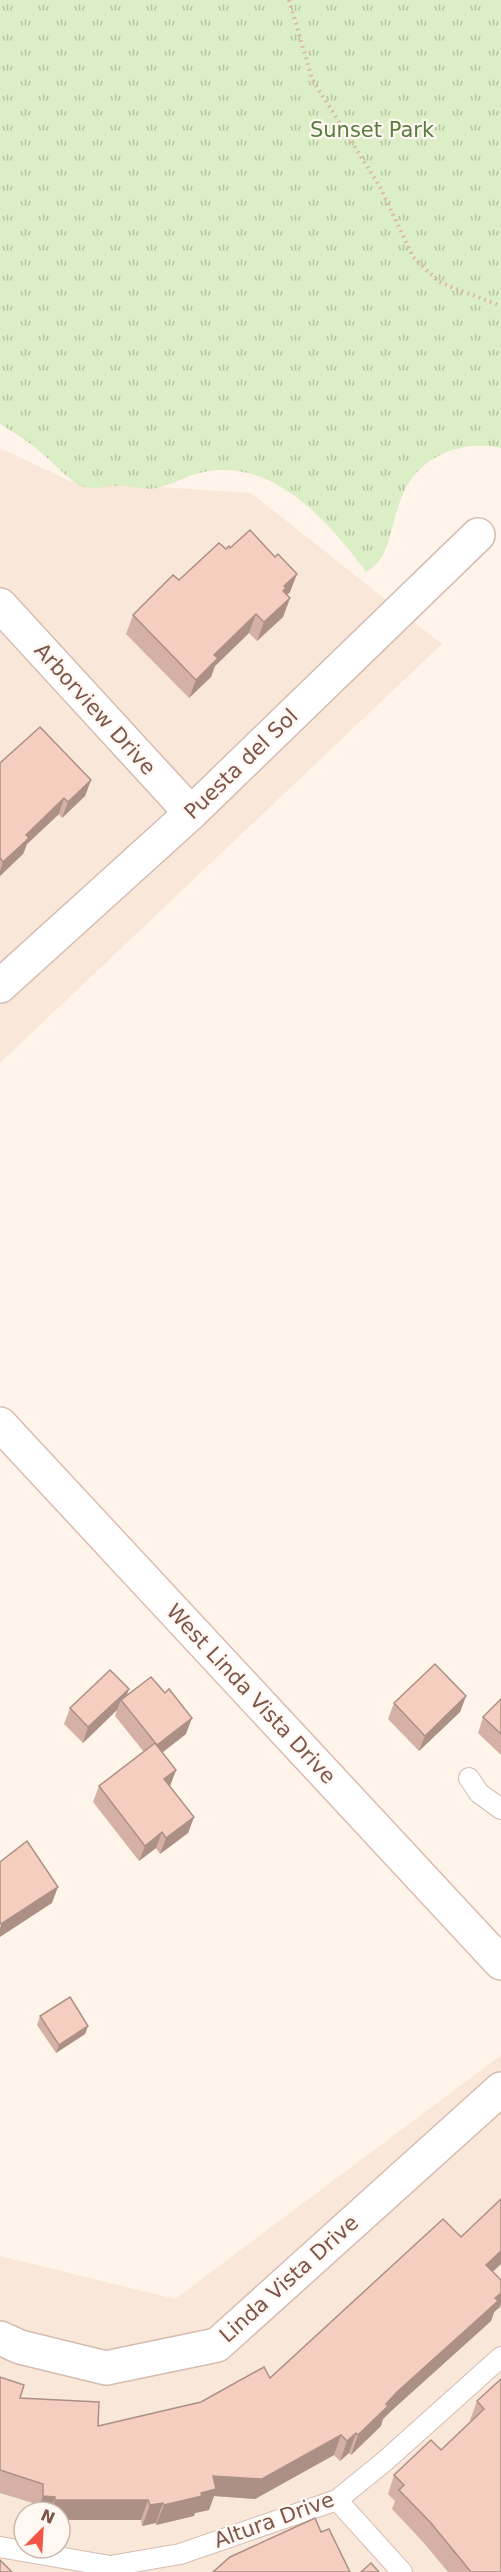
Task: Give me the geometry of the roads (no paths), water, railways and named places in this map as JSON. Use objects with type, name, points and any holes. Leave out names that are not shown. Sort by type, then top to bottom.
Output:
[{"type":"street","name":"Puesta del Sol","points":[[0,986],[191,813],[478,535]]},
{"type":"street","name":"Arborview Drive","points":[[0,605],[191,813]]},
{"type":"street","name":"West Linda Vista Drive","points":[[0,1424],[501,1963]]},
{"type":"street","name":"Linda Vista Drive","points":[[0,2338],[20,2347],[106,2368],[218,2345],[501,2089]]},
{"type":"lane","points":[[469,1778],[478,1793],[501,1809]]},
{"type":"lane","name":"Altura Drive","points":[[0,2547],[110,2569],[180,2554],[337,2500],[385,2461],[501,2357]]},
{"type":"lane","points":[[337,2500],[402,2572]]},
{"type":"park label","name":"Sunset Park","points":[[372,130]]}]
